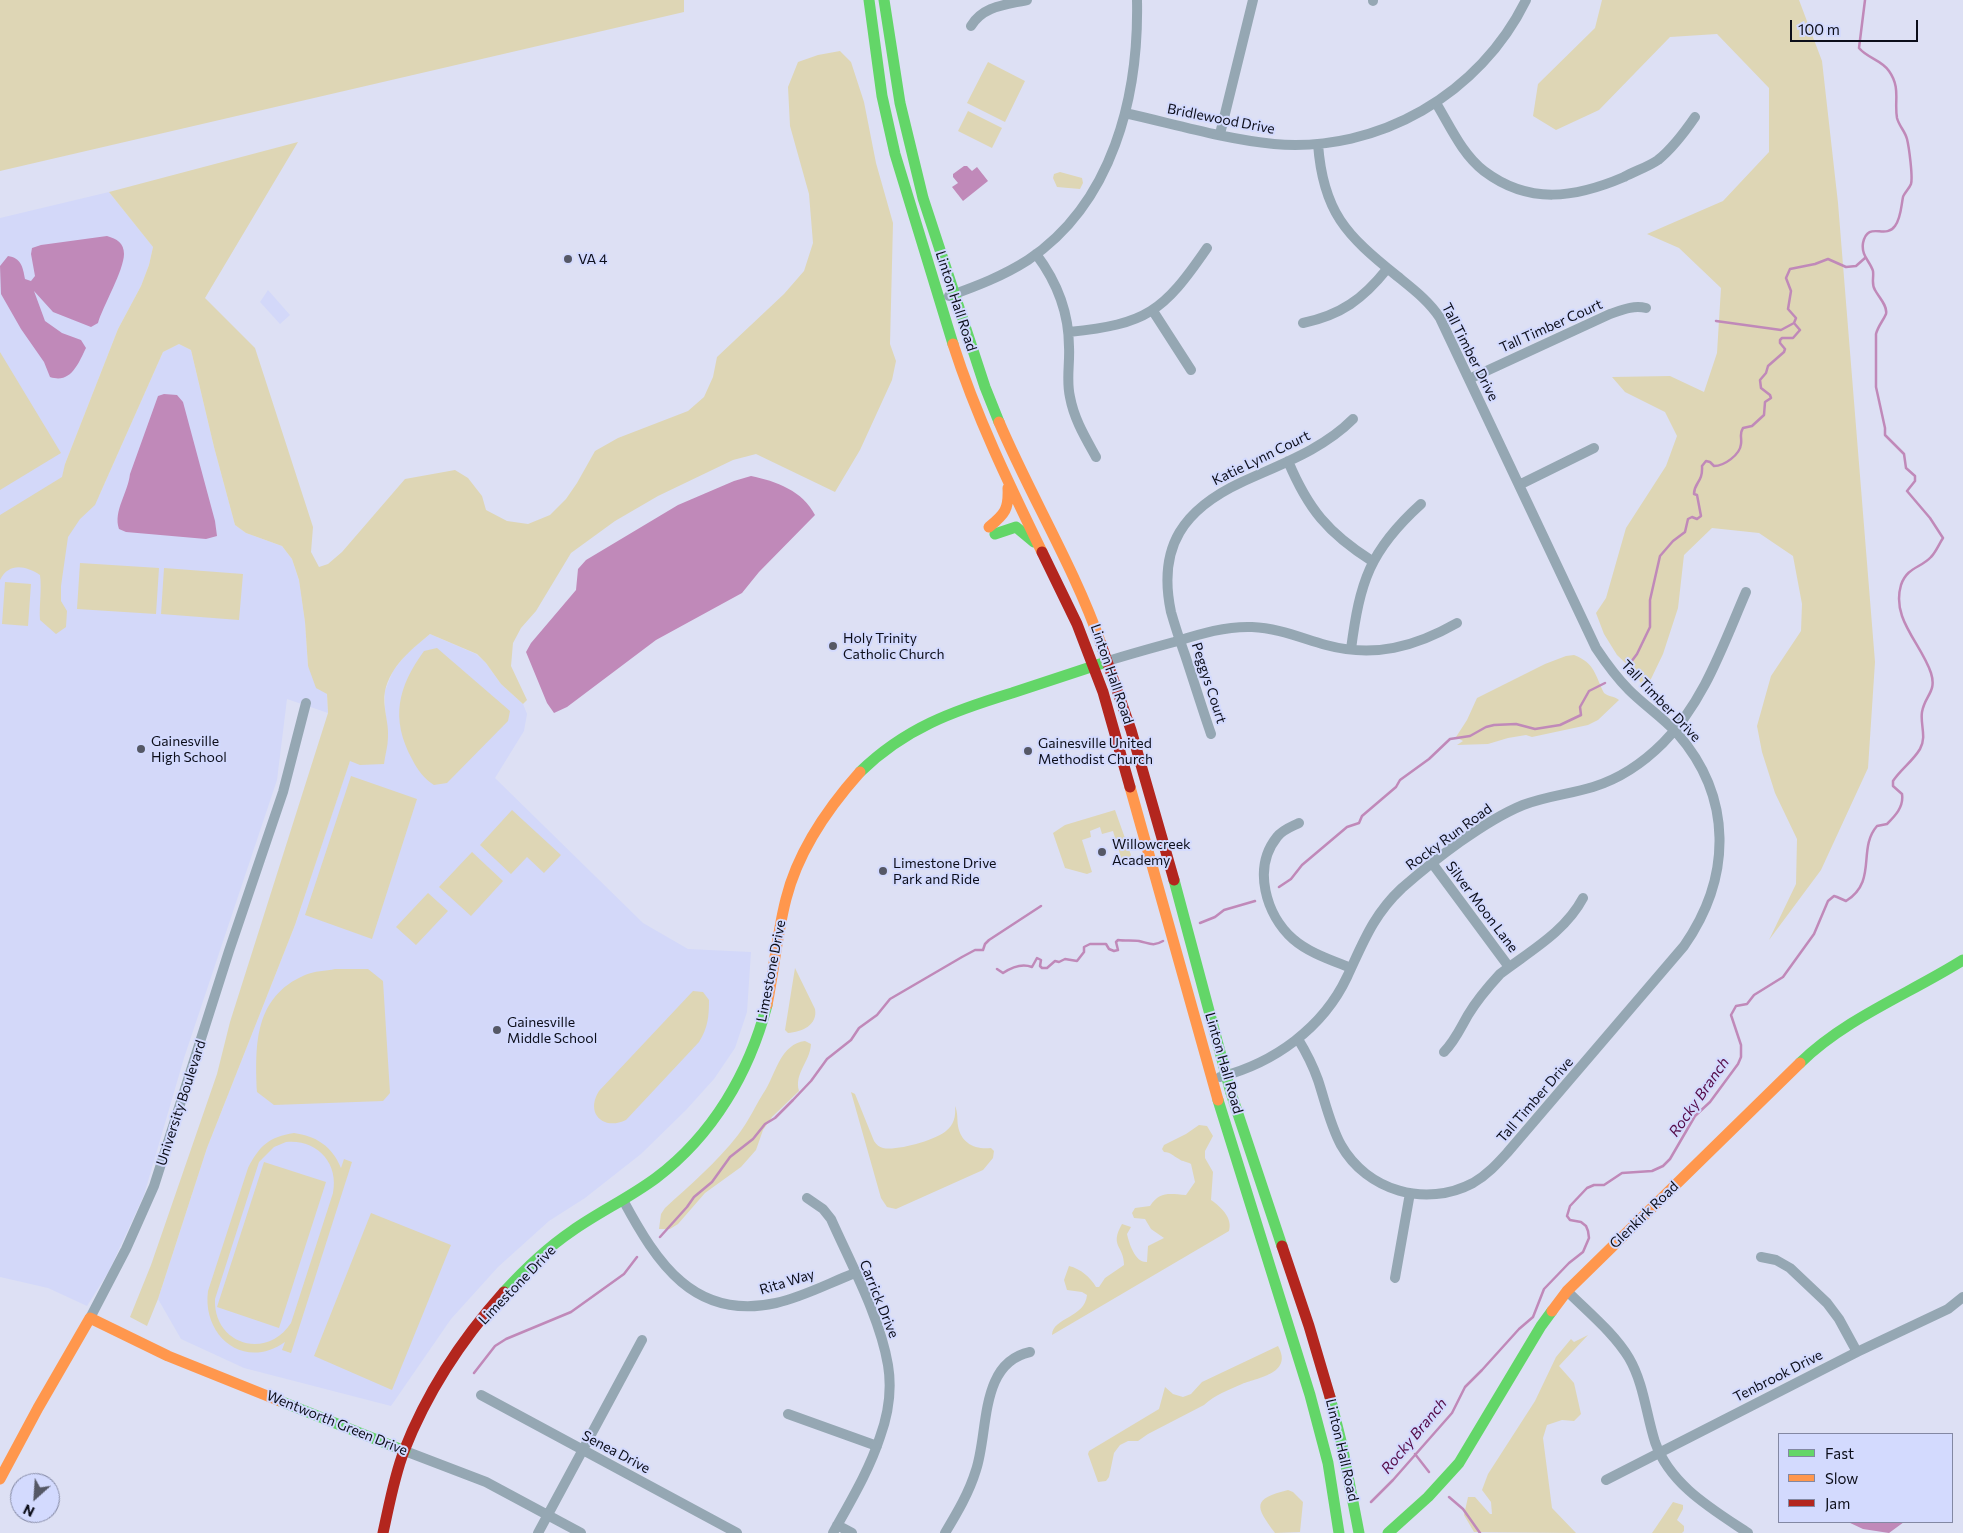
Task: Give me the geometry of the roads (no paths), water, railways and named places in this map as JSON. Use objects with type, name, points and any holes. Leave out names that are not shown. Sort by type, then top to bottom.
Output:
[{"type":"main road","name":"Linton Hall Road","points":[[869,0],[878,68],[890,131],[910,206],[977,410],[1008,481],[1077,624],[1104,692],[1212,1079],[1310,1395],[1328,1463],[1339,1533]]},
{"type":"main road","name":"Linton Hall Road","points":[[884,0],[905,130],[923,198],[982,378],[1012,452],[1090,613],[1108,661],[1159,824],[1226,1075],[1309,1326],[1328,1390],[1342,1445],[1359,1533]]},
{"type":"main road","points":[[1008,481],[1010,501],[1008,509],[992,530],[1018,528],[1040,547]]},
{"type":"main road","name":"Limestone Drive","points":[[382,1533],[394,1484],[405,1451],[425,1406],[450,1361],[489,1309],[524,1273],[560,1241],[657,1178],[677,1161],[716,1115],[740,1078],[768,1006],[787,892],[811,836],[833,804],[855,778],[885,749],[938,718],[1108,661]]},
{"type":"main road","name":"Glenkirk Road","points":[[1388,1533],[1428,1497],[1459,1463],[1541,1326],[1567,1291],[1816,1047],[1854,1020],[1942,974],[1963,960]]},
{"type":"main road","name":"Wentworth Green Drive","points":[[90,1318],[168,1356],[405,1451]]},
{"type":"main road","name":"University Boulevard","points":[[0,1479],[90,1318]]},
{"type":"street","points":[[971,26],[977,16],[984,12],[1027,0]]},
{"type":"street","points":[[940,299],[986,283],[1008,272],[1036,254],[1065,228],[1092,192],[1113,152],[1125,113],[1135,49],[1137,0]]},
{"type":"street","points":[[1220,134],[1254,0]]},
{"type":"street","name":"Bridlewood Drive","points":[[1125,113],[1275,144],[1318,144],[1350,139],[1380,131],[1401,123],[1436,103],[1469,77],[1488,58],[1514,22],[1526,0]]},
{"type":"street","points":[[1436,103],[1465,151],[1484,170],[1498,180],[1520,189],[1560,196],[1600,186],[1648,166],[1671,148],[1695,118]]},
{"type":"street","name":"Tall Timber Drive","points":[[1298,1039],[1317,1078],[1336,1135],[1356,1165],[1376,1181],[1389,1188],[1410,1193],[1438,1194],[1453,1191],[1475,1182],[1490,1171],[1586,1062],[1684,946],[1695,930],[1711,896],[1716,878],[1720,846],[1719,828],[1713,797],[1698,760],[1675,731],[1630,690],[1607,664],[1596,648],[1435,310],[1426,300],[1353,239],[1335,212],[1322,175],[1318,144]]},
{"type":"street","points":[[1069,332],[1120,324],[1153,311],[1174,293],[1207,248]]},
{"type":"street","points":[[1036,254],[1053,281],[1060,297],[1069,332],[1069,395],[1077,422],[1096,456]]},
{"type":"street","points":[[1303,323],[1326,317],[1352,304],[1376,283],[1388,269]]},
{"type":"street","name":"Tall Timber Court","points":[[1469,379],[1610,314],[1636,306],[1646,308]]},
{"type":"street","points":[[1153,311],[1191,370]]},
{"type":"street","name":"Katie Lynn Court","points":[[1180,640],[1172,613],[1168,579],[1171,553],[1183,526],[1192,515],[1212,498],[1328,440],[1353,419]]},
{"type":"street","points":[[1519,484],[1594,448]]},
{"type":"street","points":[[1288,461],[1306,498],[1325,524],[1355,550],[1372,561]]},
{"type":"street","points":[[1351,650],[1360,595],[1372,561],[1389,536],[1421,504]]},
{"type":"street","name":"Rocky Run Road","points":[[1212,1079],[1275,1054],[1298,1039],[1325,1013],[1335,999],[1368,930],[1379,914],[1402,889],[1432,864],[1507,812],[1544,798],[1593,787],[1616,777],[1650,755],[1675,731],[1699,697],[1746,592]]},
{"type":"street","points":[[1108,661],[1214,630],[1251,627],[1284,632],[1351,650],[1368,650],[1400,648],[1437,634],[1457,623]]},
{"type":"street","name":"Peggys Court","points":[[1180,640],[1211,734]]},
{"type":"street","name":"University Boulevard","points":[[90,1318],[126,1249],[154,1186],[226,961],[283,792],[306,703]]},
{"type":"street","points":[[1299,823],[1284,830],[1277,836],[1269,851],[1264,877],[1268,904],[1277,921],[1294,940],[1315,953],[1351,968]]},
{"type":"street","name":"Silver Moon Lane","points":[[1432,864],[1509,967]]},
{"type":"street","points":[[1444,1052],[1458,1034],[1484,991],[1509,967],[1569,920],[1583,898]]},
{"type":"street","points":[[1395,1278],[1410,1193]]},
{"type":"street","name":"Carrick Drive","points":[[808,1198],[823,1209],[831,1220],[881,1337],[888,1366],[889,1396],[885,1422],[866,1472],[835,1529]]},
{"type":"street","name":"Rita Way","points":[[623,1200],[647,1242],[670,1272],[693,1290],[716,1301],[743,1306],[777,1303],[855,1273]]},
{"type":"street","points":[[1761,1258],[1776,1260],[1790,1268],[1827,1303],[1839,1319],[1857,1352]]},
{"type":"street","points":[[1567,1291],[1614,1338],[1629,1359],[1638,1377],[1648,1417],[1660,1452],[1669,1467],[1688,1491],[1748,1533]]},
{"type":"street","name":"Tenbrook Drive","points":[[1606,1480],[1857,1352],[1948,1309],[1963,1297]]},
{"type":"street","points":[[538,1533],[642,1340]]},
{"type":"street","points":[[946,1533],[968,1492],[976,1469],[991,1394],[1000,1371],[1014,1358],[1030,1352]]},
{"type":"street","name":"Senea Drive","points":[[481,1395],[737,1533]]},
{"type":"street","points":[[788,1414],[877,1446]]},
{"type":"street","name":"Wentworth Green Drive","points":[[405,1451],[467,1473],[581,1533]]},
{"type":"street","points":[[835,1529],[852,1533]]},
{"type":"waterway","name":"Rocky Branch","points":[[1371,1502],[1452,1413],[1465,1387],[1519,1329],[1533,1317],[1544,1289],[1569,1263],[1583,1252],[1589,1238],[1588,1231],[1581,1222],[1570,1220],[1567,1216],[1570,1206],[1587,1188],[1594,1185],[1604,1185],[1622,1173],[1652,1171],[1663,1166],[1670,1159],[1695,1116],[1710,1102],[1738,1064],[1741,1057],[1741,1045],[1731,1015],[1736,1006],[1747,1004],[1754,995],[1783,977],[1814,934],[1828,901],[1834,896],[1846,901],[1856,893],[1865,875],[1871,835],[1877,826],[1887,824],[1890,821],[1902,803],[1902,794],[1893,786],[1893,781],[1914,757],[1922,744],[1923,706],[1933,685],[1931,673],[1926,662],[1903,620],[1899,597],[1904,579],[1910,571],[1931,557],[1943,538],[1930,518],[1907,491],[1915,481],[1915,476],[1906,468],[1904,454],[1885,435],[1876,387],[1876,334],[1886,311],[1874,288],[1873,271],[1864,255],[1863,243],[1865,236],[1869,233],[1891,230],[1895,226],[1900,216],[1904,195],[1911,184],[1912,175],[1907,139],[1897,118],[1896,89],[1893,77],[1886,67],[1859,48],[1865,0]]},
{"type":"waterway","points":[[1625,666],[1637,654],[1650,627],[1650,600],[1660,556],[1673,541],[1685,532],[1688,519],[1692,517],[1697,519],[1701,516],[1697,495],[1694,494],[1694,490],[1700,479],[1702,466],[1706,461],[1714,466],[1718,466],[1731,459],[1738,452],[1743,428],[1752,426],[1764,415],[1765,402],[1771,398],[1761,388],[1760,380],[1766,373],[1768,366],[1784,352],[1785,349],[1780,340],[1782,338],[1793,338],[1800,330],[1794,323],[1796,318],[1788,309],[1791,291],[1786,278],[1790,269],[1815,264],[1828,259],[1846,267],[1856,266],[1865,258]]},
{"type":"waterway","points":[[1716,321],[1781,330],[1794,323]]},
{"type":"waterway","points":[[1279,887],[1291,879],[1302,865],[1347,827],[1359,823],[1362,816],[1396,787],[1400,780],[1429,759],[1450,739],[1470,736],[1486,727],[1494,725],[1516,724],[1535,729],[1560,725],[1581,715],[1580,707],[1589,691],[1605,683]]},
{"type":"waterway","points":[[1200,923],[1215,917],[1224,910],[1255,901]]},
{"type":"waterway","points":[[660,1237],[694,1197],[712,1182],[730,1157],[753,1139],[765,1124],[775,1118],[811,1081],[827,1059],[851,1040],[859,1028],[877,1015],[890,999],[975,950],[983,950],[989,940],[1041,906]]},
{"type":"waterway","points":[[997,969],[1003,973],[1017,966],[1025,965],[1032,967],[1037,958],[1041,960],[1040,966],[1042,968],[1047,968],[1055,961],[1059,962],[1065,959],[1077,961],[1084,952],[1084,947],[1090,944],[1106,944],[1109,949],[1114,951],[1118,950],[1116,942],[1118,940],[1154,944],[1163,941]]},
{"type":"waterway","points":[[474,1373],[495,1346],[506,1339],[571,1312],[624,1274],[637,1257]]},
{"type":"waterway","points":[[1415,1454],[1429,1472]]},
{"type":"waterway","points":[[1449,1497],[1463,1509],[1480,1533]]},
{"type":"place","name":"VA 4","points":[[568,259]]},
{"type":"place","name":"Holy Trinity Catholic Church","points":[[833,646]]},
{"type":"place","name":"Gainesville High School","points":[[141,749]]},
{"type":"place","name":"Gainesville United Methodist Church","points":[[1028,751]]},
{"type":"place","name":"Willowcreek Academy","points":[[1102,852]]},
{"type":"place","name":"Limestone Drive Park and Ride","points":[[883,871]]},
{"type":"place","name":"Gainesville Middle School","points":[[497,1030]]}]
